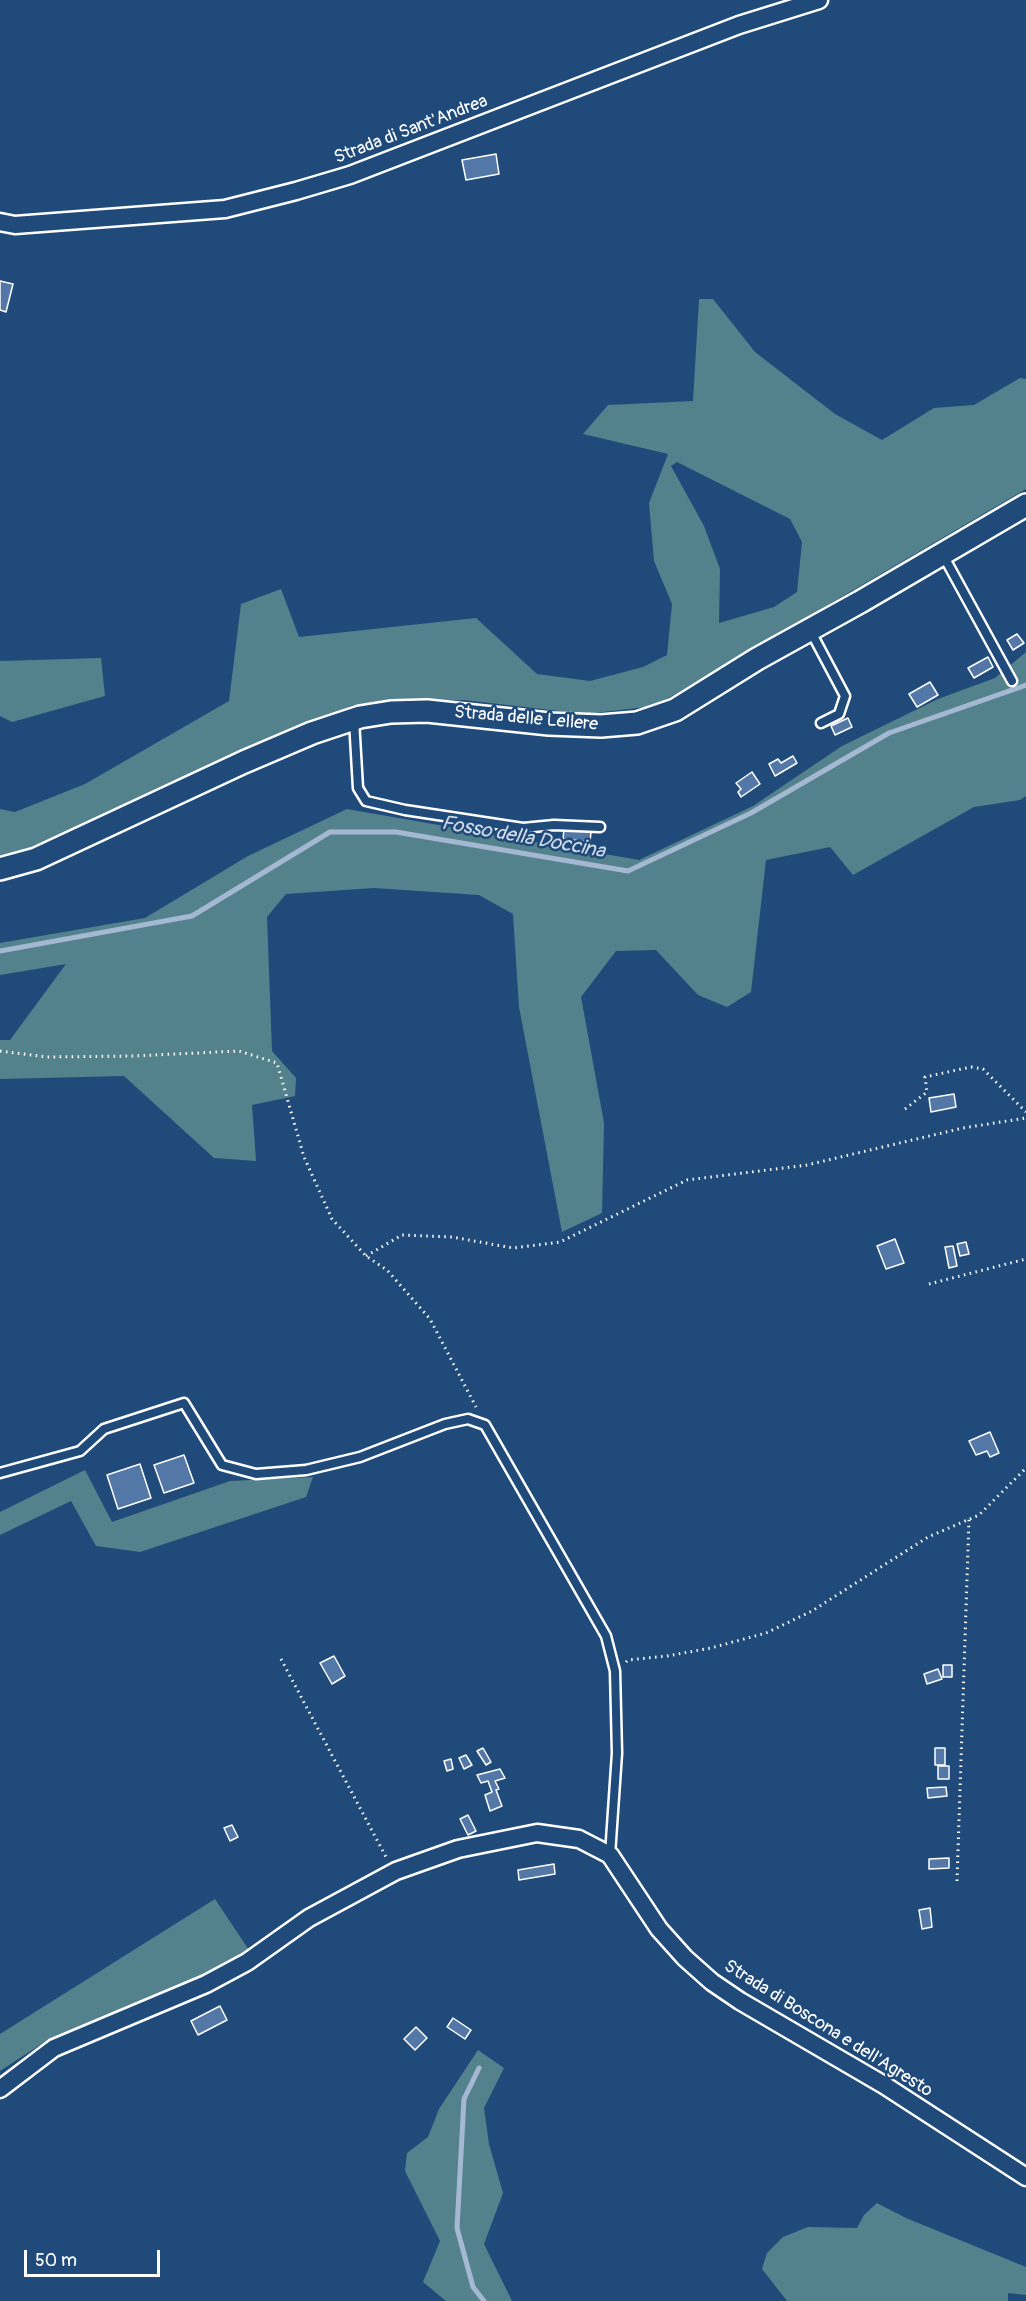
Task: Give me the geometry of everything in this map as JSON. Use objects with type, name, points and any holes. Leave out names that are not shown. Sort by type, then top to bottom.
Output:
[{"type":"street","name":"Strada di Sant'Andrea","points":[[0,222],[15,225],[225,209],[296,191],[350,175],[728,29],[819,0]]},
{"type":"street","name":"Strada delle Lellere","points":[[0,869],[36,859],[244,762],[312,733],[354,720],[391,712],[427,711],[549,724],[601,726],[637,723],[675,710],[757,659],[1026,505]]},
{"type":"street","points":[[0,2089],[54,2048],[206,1984],[248,1962],[309,1918],[393,1872],[458,1849],[537,1833],[579,1839],[610,1854]]},
{"type":"street","name":"Strada di Boscona e dell'Agresto","points":[[610,1854],[659,1929],[712,1982],[747,2006],[884,2085],[1026,2177]]},
{"type":"lane","points":[[942,554],[1012,681]]},
{"type":"lane","points":[[810,630],[845,696],[839,714],[821,723]]},
{"type":"lane","points":[[354,720],[358,788],[366,801],[405,810],[523,828],[554,825],[600,827]]},
{"type":"lane","points":[[0,1473],[80,1451],[104,1429],[184,1403],[222,1465],[256,1474],[306,1470],[360,1457],[445,1424],[468,1419],[485,1425],[606,1636],[615,1671],[616,1753],[610,1854]]},
{"type":"path","points":[[0,1052],[47,1058],[239,1050],[277,1063],[304,1157],[332,1219],[366,1256],[387,1270],[430,1319],[485,1425]]},
{"type":"path","points":[[905,1109],[927,1092],[925,1077],[971,1067],[983,1069],[1026,1112]]},
{"type":"path","points":[[366,1256],[402,1235],[452,1237],[513,1248],[560,1242],[687,1180],[807,1165],[963,1128],[1026,1119]]},
{"type":"path","points":[[929,1284],[1026,1259]]},
{"type":"path","points":[[615,1671],[628,1660],[711,1648],[766,1633],[812,1611],[928,1537],[979,1515],[1026,1468]]},
{"type":"path","points":[[957,1881],[969,1519]]},
{"type":"path","points":[[281,1659],[393,1872]]},
{"type":"green space","points":[[699,299],[713,299],[755,352],[835,414],[882,440],[934,408],[974,405],[1020,378],[1026,379],[1026,489],[655,706],[585,714],[464,700],[353,705],[13,855],[0,856],[0,809],[15,812],[85,784],[229,701],[241,604],[281,589],[299,637],[476,618],[537,674],[590,681],[643,667],[667,655],[672,604],[654,561],[649,503],[668,454],[583,434],[608,405],[693,401]],"holes":[[[677,462],[790,519],[802,542],[797,592],[774,607],[719,623],[720,569],[704,526],[671,466]]]},
{"type":"green space","points":[[1026,652],[1026,796],[1020,800],[974,807],[853,875],[830,847],[766,860],[751,992],[727,1007],[698,995],[656,950],[616,951],[581,997],[604,1123],[602,1213],[562,1232],[519,1007],[513,914],[479,895],[374,888],[286,894],[267,917],[272,1051],[296,1078],[295,1096],[252,1105],[256,1161],[214,1158],[124,1076],[0,1079],[0,1040],[10,1040],[66,964],[0,975],[0,943],[145,918],[248,856],[347,809],[639,860],[753,806],[842,746],[938,699],[995,678]]},
{"type":"green space","points":[[101,658],[105,696],[12,722],[0,716],[0,661]]},
{"type":"green space","points":[[85,1470],[112,1522],[230,1481],[313,1477],[306,1497],[140,1552],[96,1546],[71,1501],[0,1535],[0,1512]]},
{"type":"green space","points":[[215,1899],[249,1950],[196,1980],[49,2039],[0,2071],[0,2034]]},
{"type":"green space","points":[[478,2050],[504,2068],[484,2108],[489,2144],[503,2193],[484,2244],[512,2301],[446,2301],[423,2282],[440,2241],[405,2171],[407,2153],[428,2137],[439,2109]]},
{"type":"green space","points":[[877,2203],[906,2218],[1026,2267],[1026,2295],[1008,2293],[1008,2301],[787,2301],[762,2269],[767,2253],[783,2237],[808,2227],[857,2228],[864,2215]]},
{"type":"building","points":[[496,154],[499,174],[466,180],[462,160]]},
{"type":"building","points":[[0,281],[13,284],[6,312],[0,310]]},
{"type":"building","points":[[1017,634],[1024,643],[1013,650],[1007,640]]},
{"type":"building","points":[[988,657],[993,667],[974,678],[968,668]]},
{"type":"building","points":[[930,682],[938,695],[917,707],[909,694]]},
{"type":"building","points":[[848,718],[852,727],[835,735],[831,726]]},
{"type":"building","points":[[793,756],[797,763],[775,776],[769,764],[778,759],[781,763]]},
{"type":"building","points":[[752,772],[760,784],[741,797],[738,792],[741,789],[736,783]]},
{"type":"building","points":[[564,829],[591,832],[590,842],[563,839]]},
{"type":"building","points":[[954,1094],[956,1107],[931,1112],[929,1098]]},
{"type":"building","points":[[895,1239],[904,1263],[886,1269],[877,1246]]},
{"type":"building","points":[[966,1242],[969,1254],[960,1256],[957,1244]]},
{"type":"building","points":[[953,1246],[957,1266],[949,1268],[945,1247]]},
{"type":"building","points":[[990,1432],[999,1453],[990,1457],[987,1451],[976,1455],[969,1441]]},
{"type":"building","points":[[184,1455],[194,1483],[164,1493],[154,1465]]},
{"type":"building","points":[[140,1464],[151,1498],[118,1509],[107,1475]]},
{"type":"building","points":[[334,1656],[345,1676],[332,1684],[320,1663]]},
{"type":"building","points":[[943,1665],[952,1665],[952,1677],[943,1677]]},
{"type":"building","points":[[938,1669],[942,1679],[927,1684],[924,1674]]},
{"type":"building","points":[[483,1748],[491,1762],[486,1765],[477,1751]]},
{"type":"building","points":[[935,1748],[945,1748],[945,1765],[935,1765]]},
{"type":"building","points":[[466,1755],[472,1765],[464,1769],[459,1758]]},
{"type":"building","points":[[451,1759],[453,1769],[447,1771],[444,1761]]},
{"type":"building","points":[[938,1766],[949,1766],[949,1779],[938,1779]]},
{"type":"building","points":[[500,1769],[505,1778],[495,1781],[502,1806],[490,1811],[485,1795],[492,1792],[488,1781],[481,1783],[477,1775]]},
{"type":"building","points":[[946,1787],[947,1796],[928,1798],[927,1788]]},
{"type":"building","points":[[468,1815],[476,1831],[468,1835],[460,1819]]},
{"type":"building","points":[[232,1825],[238,1837],[230,1841],[224,1828]]},
{"type":"building","points":[[949,1858],[949,1868],[929,1869],[929,1859]]},
{"type":"building","points":[[554,1864],[555,1874],[519,1880],[518,1870]]},
{"type":"building","points":[[930,1908],[932,1927],[922,1929],[919,1910]]},
{"type":"building","points":[[220,2006],[227,2020],[198,2035],[191,2021]]},
{"type":"building","points":[[453,2018],[471,2030],[465,2039],[447,2027]]},
{"type":"building","points":[[416,2027],[427,2038],[415,2050],[404,2039]]},
{"type":"waterway","name":"Fosso della Doccina","points":[[0,951],[192,916],[330,832],[396,832],[628,871],[751,813],[889,733],[1026,685]]},
{"type":"waterway","points":[[479,2068],[464,2099],[457,2228],[473,2287],[484,2301]]}]
